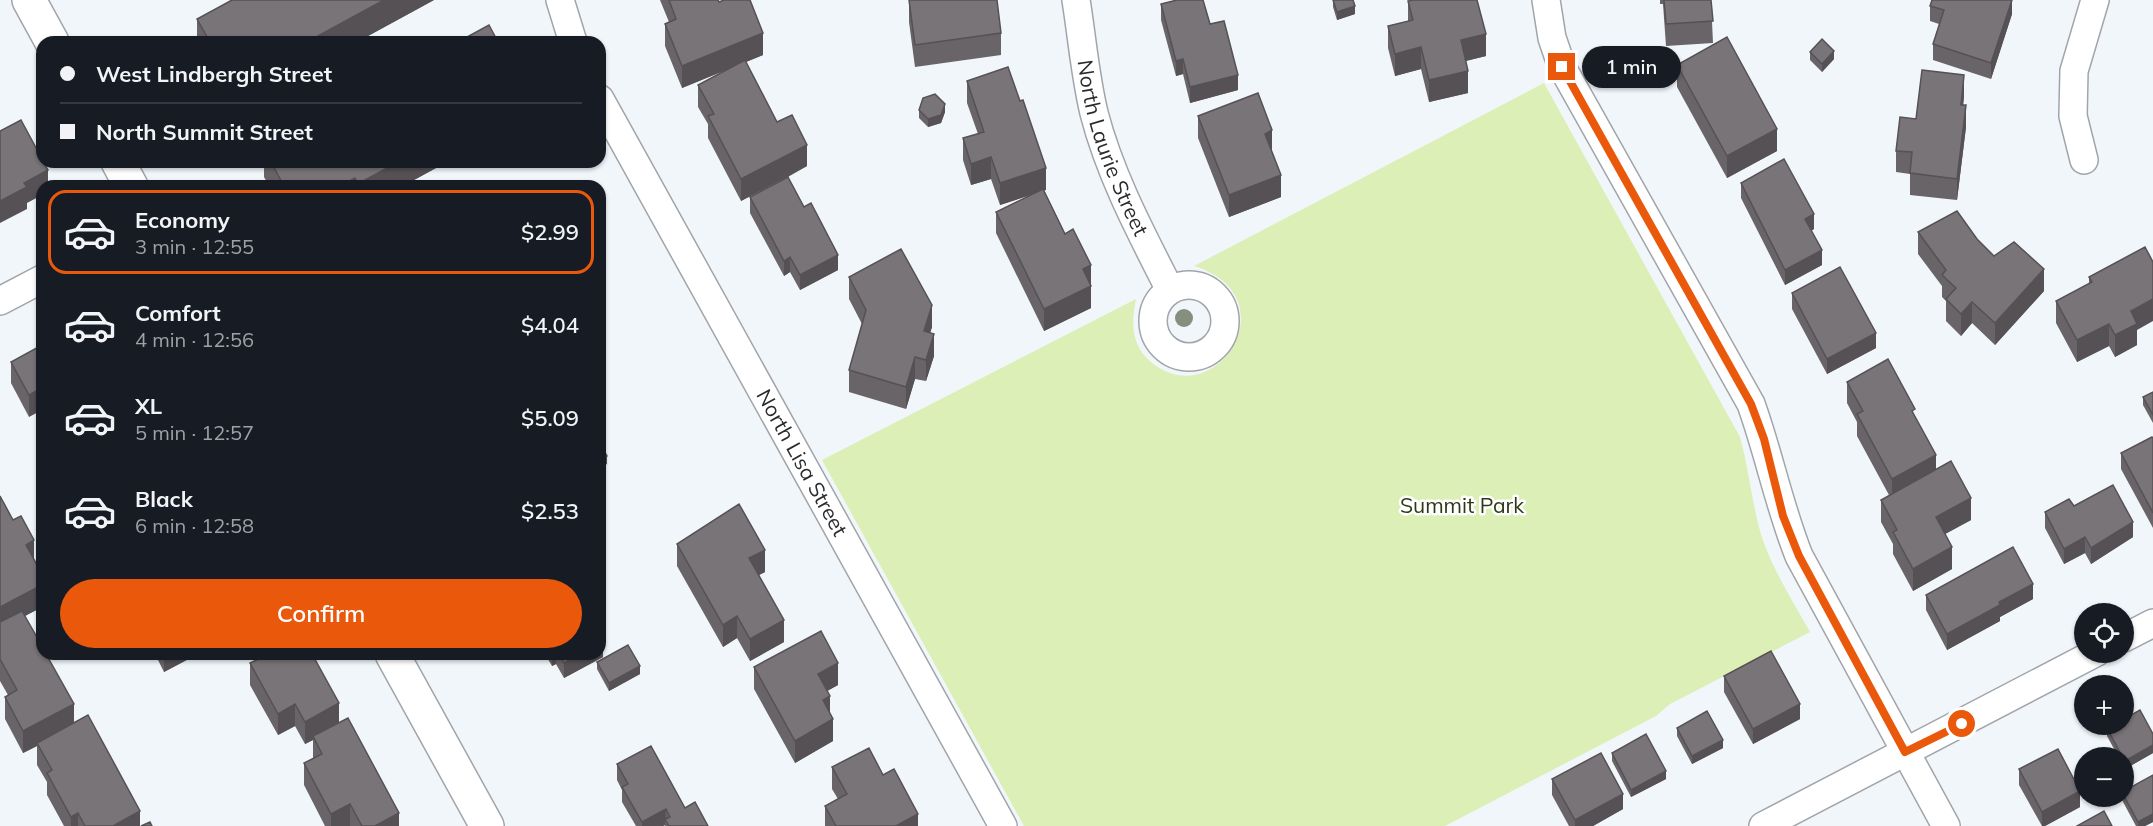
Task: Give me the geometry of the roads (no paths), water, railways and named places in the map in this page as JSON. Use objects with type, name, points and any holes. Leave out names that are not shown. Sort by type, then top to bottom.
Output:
[{"type":"main road","points":[[29,0],[49,36]]},
{"type":"main road","points":[[395,660],[487,826]]},
{"type":"street","points":[[560,0],[571,36]]},
{"type":"street","name":"North Laurie Street","points":[[1076,0],[1094,113],[1111,165],[1170,290]]},
{"type":"street","points":[[1546,0],[1552,38],[1562,67],[1751,404],[1764,439],[1783,516],[1799,556],[1946,826]]},
{"type":"street","points":[[2084,160],[2073,116],[2074,71],[2095,0]]},
{"type":"street","name":"North Lisa Street","points":[[606,110],[1003,826]]},
{"type":"street","points":[[0,301],[36,282]]},
{"type":"street","points":[[2134,633],[2153,623]]},
{"type":"street","points":[[1763,826],[2076,663]]},
{"type":"park label","name":"Summit Park","points":[[1462,506]]}]
